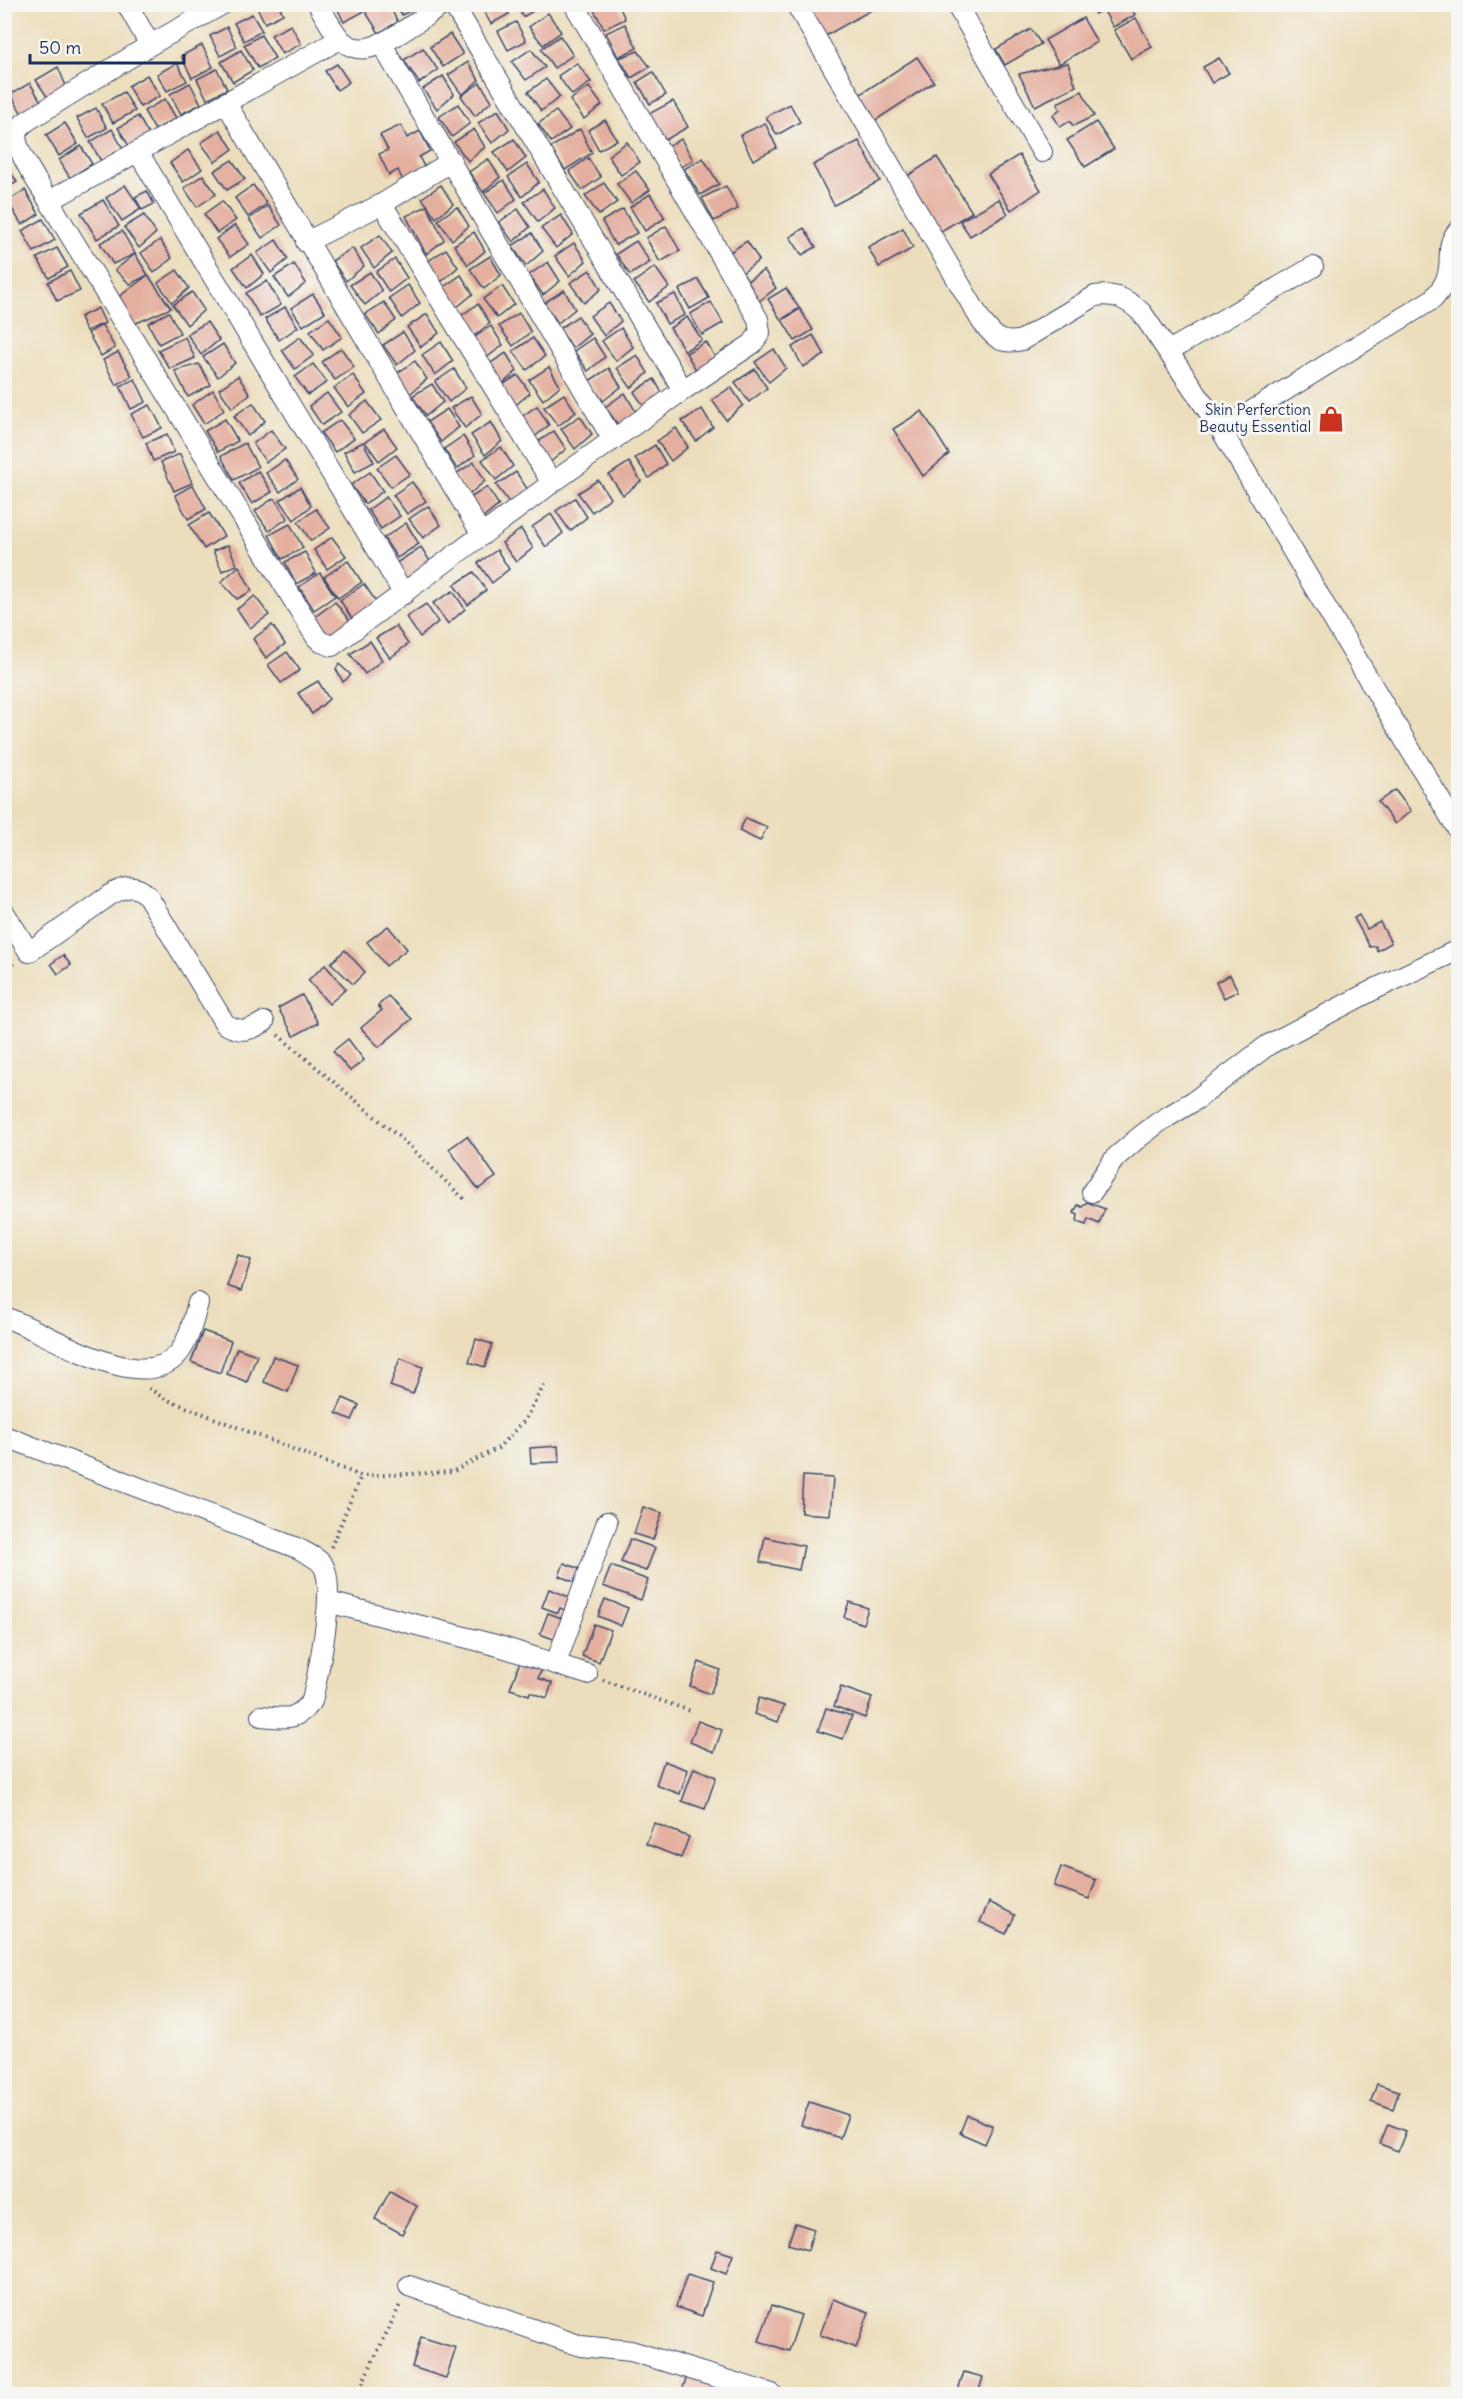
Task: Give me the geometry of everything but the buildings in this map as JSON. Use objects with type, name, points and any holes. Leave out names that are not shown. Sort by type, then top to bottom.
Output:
[{"type":"street","points":[[127,4],[150,45]]},
{"type":"street","points":[[223,4],[150,45],[21,126],[16,139],[49,201],[316,637],[327,645],[337,644],[552,483],[752,344],[760,333],[758,319],[574,4]]},
{"type":"street","points":[[318,4],[340,39],[347,44],[361,48],[369,48],[381,43],[444,4]]},
{"type":"street","points":[[453,4],[683,390]]},
{"type":"street","points":[[796,4],[982,322],[993,335],[1002,341],[1022,340],[1095,296],[1117,295],[1129,301],[1142,313],[1221,430],[1458,830]]},
{"type":"street","points":[[956,4],[1042,152]]},
{"type":"street","points":[[49,201],[340,39]]},
{"type":"street","points":[[381,43],[613,440]]},
{"type":"street","points":[[226,103],[306,242],[482,535]]},
{"type":"street","points":[[138,152],[404,594]]},
{"type":"street","points":[[306,242],[382,204],[452,161]]},
{"type":"street","points":[[382,204],[552,483]]},
{"type":"street","points":[[1221,430],[1433,299],[1444,285],[1449,269],[1450,244],[1458,231]]},
{"type":"street","points":[[1169,351],[1312,267]]},
{"type":"street","points":[[4,912],[29,952],[122,888],[141,889],[225,1024],[243,1032],[264,1022]]},
{"type":"street","points":[[1092,1192],[1115,1158],[1137,1139],[1159,1122],[1197,1099],[1268,1045],[1375,989],[1458,950]]},
{"type":"street","points":[[4,1317],[110,1363],[135,1368],[153,1368],[168,1363],[179,1353],[198,1303]]},
{"type":"street","points":[[4,1436],[297,1548],[312,1556],[323,1566],[327,1578],[328,1602],[312,1701],[302,1714],[286,1718],[261,1716]]},
{"type":"street","points":[[556,1664],[608,1522]]},
{"type":"street","points":[[328,1602],[433,1628],[587,1674]]},
{"type":"street","points":[[409,2286],[581,2346],[631,2351],[772,2394]]},
{"type":"path","points":[[264,1022],[294,1050],[405,1142],[465,1200]]},
{"type":"path","points":[[135,1368],[146,1386],[163,1398],[361,1476],[452,1472],[498,1448],[524,1421],[544,1385]]},
{"type":"path","points":[[323,1566],[361,1476]]},
{"type":"path","points":[[608,1682],[693,1712]]},
{"type":"path","points":[[357,2394],[409,2286]]},
{"type":"place","name":"Skin Perferction Beauty Essential","points":[[1331,419]]}]
